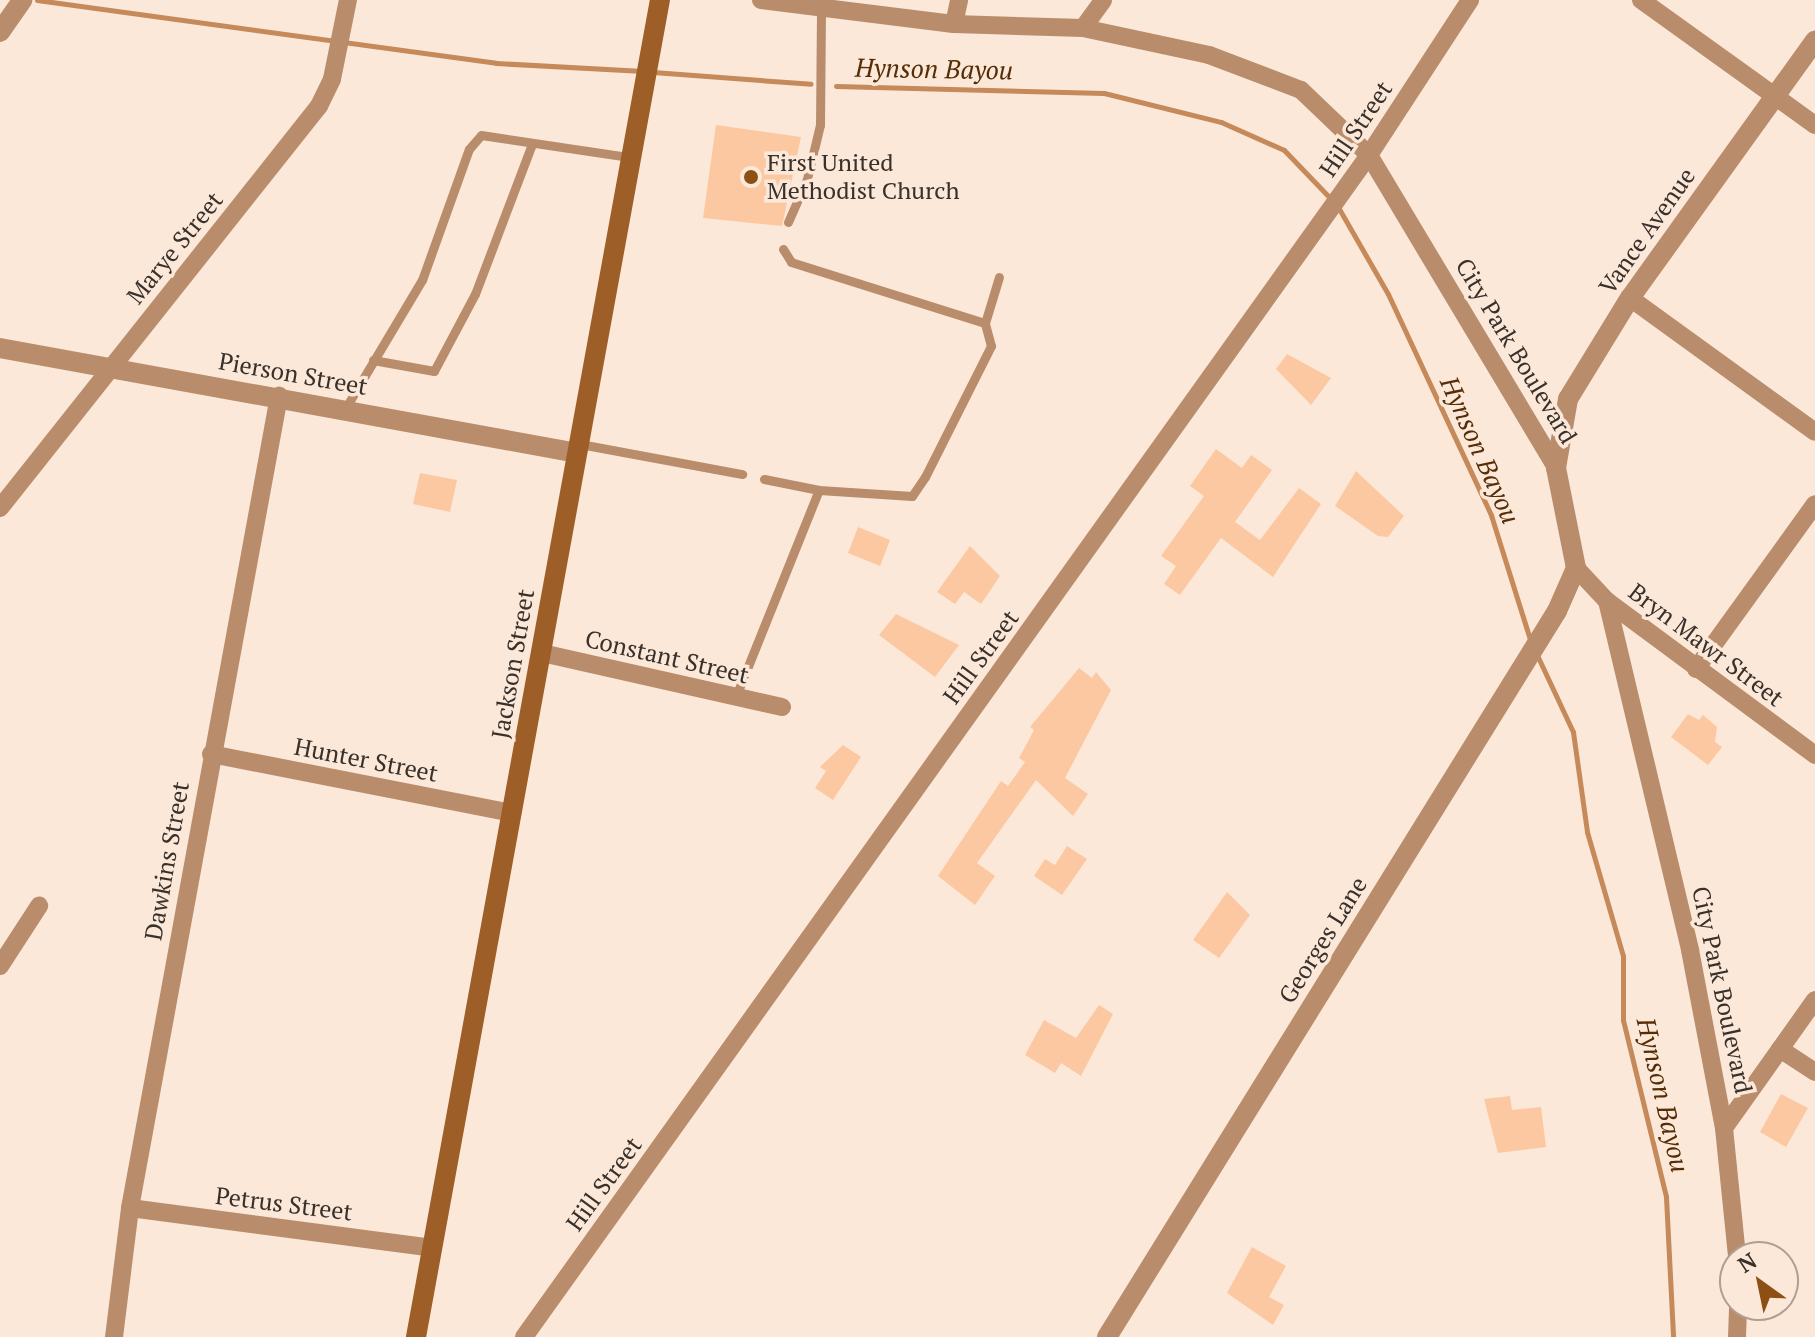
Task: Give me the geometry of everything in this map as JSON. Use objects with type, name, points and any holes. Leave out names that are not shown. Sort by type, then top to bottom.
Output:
[{"type":"main road","name":"Jackson Street","points":[[416,1337],[660,0]]},
{"type":"street","points":[[0,32],[22,0]]},
{"type":"street","name":"Marye Street","points":[[0,508],[319,106],[332,79],[348,0]]},
{"type":"street","name":"City Park Boulevard","points":[[761,0],[954,24],[1083,28],[1209,55],[1301,90],[1369,155],[1556,468],[1576,568],[1607,601],[1690,950],[1724,1128],[1735,1241]]},
{"type":"street","points":[[954,24],[959,0]]},
{"type":"street","points":[[1083,28],[1103,0]]},
{"type":"street","name":"Hill Street","points":[[524,1337],[1369,155],[1470,0]]},
{"type":"street","points":[[1641,0],[1815,125]]},
{"type":"street","name":"Vance Avenue","points":[[1556,468],[1568,399],[1630,298],[1815,41]]},
{"type":"street","points":[[1630,298],[1815,432]]},
{"type":"street","name":"Pierson Street","points":[[0,348],[578,448]]},
{"type":"street","name":"Dawkins Street","points":[[114,1337],[130,1208],[279,396]]},
{"type":"street","points":[[1696,669],[1815,504]]},
{"type":"street","name":"Georges Lane","points":[[1107,1337],[1557,611],[1576,568]]},
{"type":"street","name":"Bryn Mawr Street","points":[[1607,601],[1815,755]]},
{"type":"street","name":"Constant Street","points":[[542,653],[782,707]]},
{"type":"street","name":"Hunter Street","points":[[211,754],[512,813]]},
{"type":"street","points":[[0,966],[39,906]]},
{"type":"street","points":[[1724,1128],[1815,1000]]},
{"type":"street","points":[[1780,1049],[1815,1072]]},
{"type":"street","name":"Petrus Street","points":[[130,1208],[432,1248]]},
{"type":"lane","points":[[788,222],[807,179],[820,125],[821,7]]},
{"type":"lane","points":[[345,409],[422,280],[469,149],[481,135],[629,157]]},
{"type":"lane","points":[[373,360],[434,371],[475,294],[532,144]]},
{"type":"lane","points":[[783,249],[791,262],[985,323]]},
{"type":"lane","points":[[764,479],[819,490],[912,496],[991,346],[985,323],[999,277]]},
{"type":"lane","points":[[578,448],[742,474]]},
{"type":"lane","points":[[736,696],[819,490]]},
{"type":"building","name":"First United Methodist Church","points":[[716,125],[801,137],[782,226],[703,218]]},
{"type":"building","points":[[1287,354],[1331,378],[1311,405],[1276,369]]},
{"type":"building","points":[[1216,449],[1242,468],[1251,455],[1272,470],[1235,522],[1260,540],[1299,488],[1321,504],[1273,577],[1221,538],[1180,595],[1164,584],[1176,566],[1161,556],[1204,496],[1190,486]]},
{"type":"building","points":[[1356,471],[1404,516],[1388,537],[1378,536],[1335,506]]},
{"type":"building","points":[[420,473],[457,480],[450,512],[413,504]]},
{"type":"building","points":[[858,527],[890,540],[880,566],[848,553]]},
{"type":"building","points":[[970,546],[1000,576],[981,604],[964,592],[955,604],[937,592]]},
{"type":"building","points":[[896,614],[959,645],[935,677],[879,635]]},
{"type":"building","points":[[1079,668],[1092,678],[1096,672],[1111,690],[1065,778],[1088,794],[1073,816],[1036,780],[977,863],[995,876],[975,905],[938,876],[1001,781],[1008,786],[1025,762],[1019,758],[1034,730],[1030,727]]},
{"type":"building","points":[[1688,714],[1699,720],[1703,715],[1717,727],[1715,742],[1722,747],[1708,765],[1671,737]]},
{"type":"building","points":[[843,745],[861,757],[833,800],[815,788],[826,771],[820,767]]},
{"type":"building","points":[[1067,846],[1087,859],[1062,895],[1034,876],[1045,859],[1055,865]]},
{"type":"building","points":[[1227,892],[1250,915],[1219,958],[1193,940]]},
{"type":"building","points":[[1099,1005],[1113,1014],[1081,1076],[1061,1063],[1055,1073],[1025,1055],[1044,1020],[1076,1038]]},
{"type":"building","points":[[1781,1094],[1808,1108],[1786,1147],[1760,1132]]},
{"type":"building","points":[[1510,1096],[1512,1110],[1541,1107],[1546,1147],[1498,1153],[1484,1099]]},
{"type":"building","points":[[1252,1247],[1286,1266],[1269,1297],[1284,1305],[1273,1325],[1227,1293]]},
{"type":"waterway","name":"Hynson Bayou","points":[[37,0],[496,63],[643,71]]},
{"type":"waterway","name":"Hynson Bayou","points":[[653,72],[811,84]]},
{"type":"waterway","name":"Hynson Bayou","points":[[836,86],[1104,93],[1221,122],[1284,150],[1332,200]]},
{"type":"waterway","name":"Hynson Bayou","points":[[1338,207],[1388,294],[1491,515],[1531,643]]},
{"type":"waterway","name":"Hynson Bayou","points":[[1537,655],[1573,732],[1587,832],[1623,956],[1623,1020],[1666,1197],[1673,1337]]},
{"type":"place","name":"First United Methodist Church","points":[[751,177]]}]
